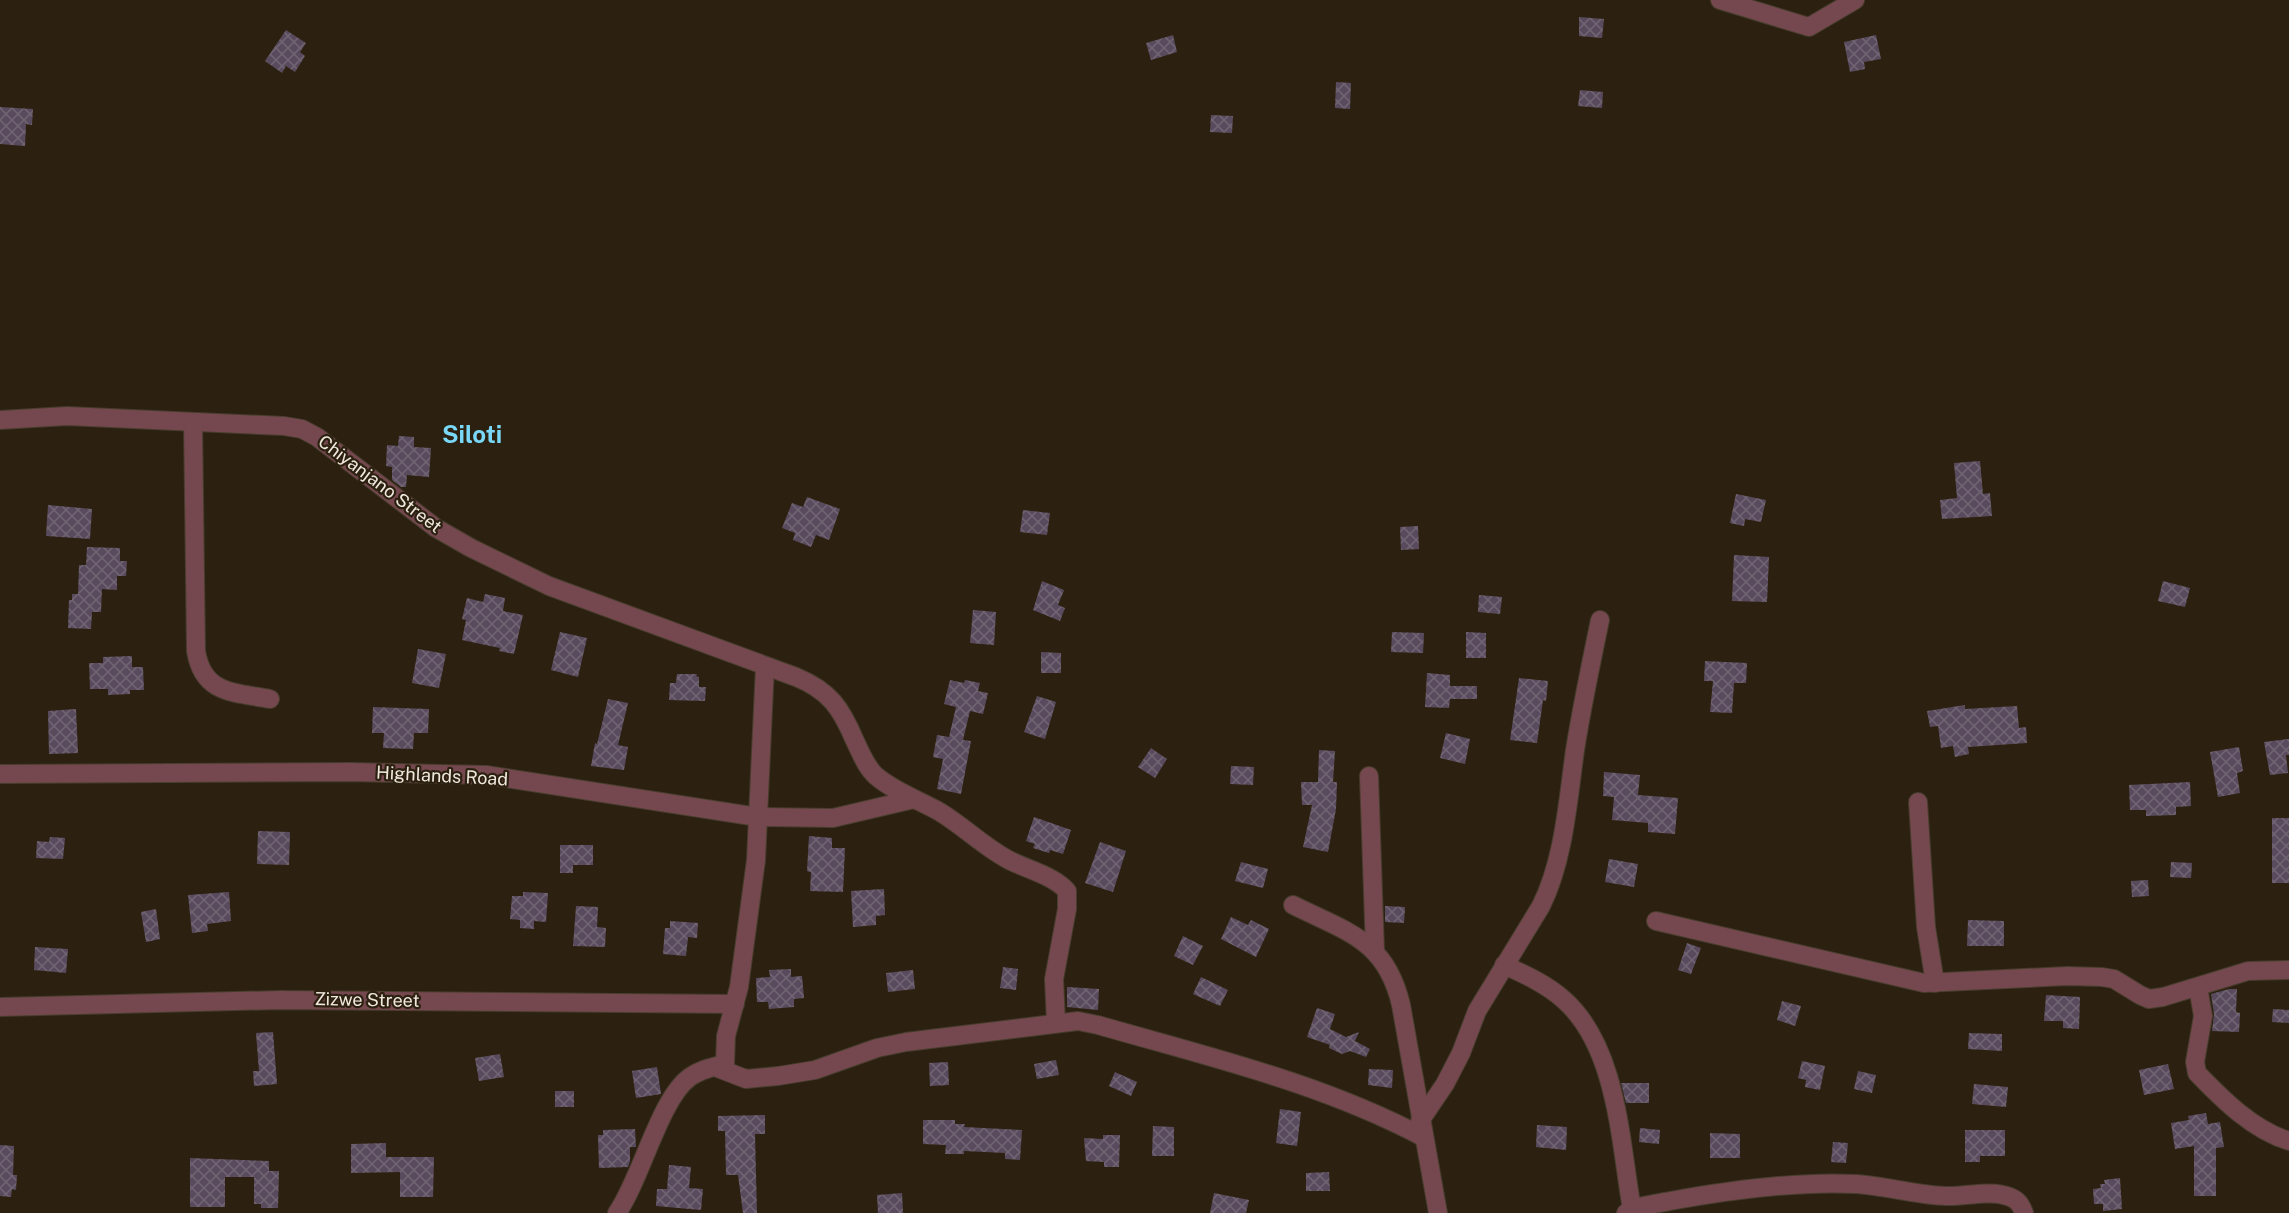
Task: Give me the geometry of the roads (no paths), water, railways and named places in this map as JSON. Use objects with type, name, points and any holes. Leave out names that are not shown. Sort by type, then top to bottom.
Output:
[{"type":"street","points":[[1720,0],[1809,27],[1855,0]]},
{"type":"street","name":"Chiyanjano Street","points":[[0,420],[67,416],[284,426],[310,432],[436,528],[471,548],[549,586],[810,683],[829,696],[847,723],[868,767],[890,786],[956,822],[1004,857],[1057,882],[1067,891],[1067,909],[1054,979],[1056,1022]]},
{"type":"street","points":[[193,422],[198,663],[209,682],[219,688],[270,699]]},
{"type":"street","points":[[1422,1129],[1461,1053],[1477,1011],[1542,906],[1554,875],[1600,620]]},
{"type":"street","points":[[617,1213],[631,1190],[677,1091],[690,1076],[706,1068],[725,1064],[726,1036],[735,1004],[751,903],[758,817],[765,666]]},
{"type":"street","name":"Highlands Road","points":[[0,774],[350,772],[486,775],[758,817],[833,818],[914,799]]},
{"type":"street","points":[[1369,776],[1375,951]]},
{"type":"street","points":[[1918,802],[1926,927],[1935,983]]},
{"type":"street","points":[[1293,905],[1350,934],[1375,951],[1384,962],[1397,989],[1438,1213]]},
{"type":"street","points":[[1656,921],[1890,976],[1935,983],[2067,976],[2102,977],[2114,979],[2149,999],[2163,997],[2248,971],[2289,970]]},
{"type":"street","points":[[1504,965],[1535,979],[1564,999],[1582,1022],[1595,1045],[1608,1073],[1614,1097],[1629,1211],[1688,1206],[1782,1187],[1857,1184],[1945,1196],[1994,1194],[2009,1196],[2019,1202],[2024,1213]]},
{"type":"street","points":[[2198,987],[2203,1016],[2195,1062],[2197,1073],[2258,1128],[2289,1141]]},
{"type":"street","name":"Zizwe Street","points":[[0,1007],[280,1000],[735,1004]]},
{"type":"street","points":[[715,1067],[746,1079],[778,1077],[815,1070],[892,1044],[1078,1021],[1271,1074],[1422,1129]]},
{"type":"district","name":"Siloti","points":[[472,435]]}]
